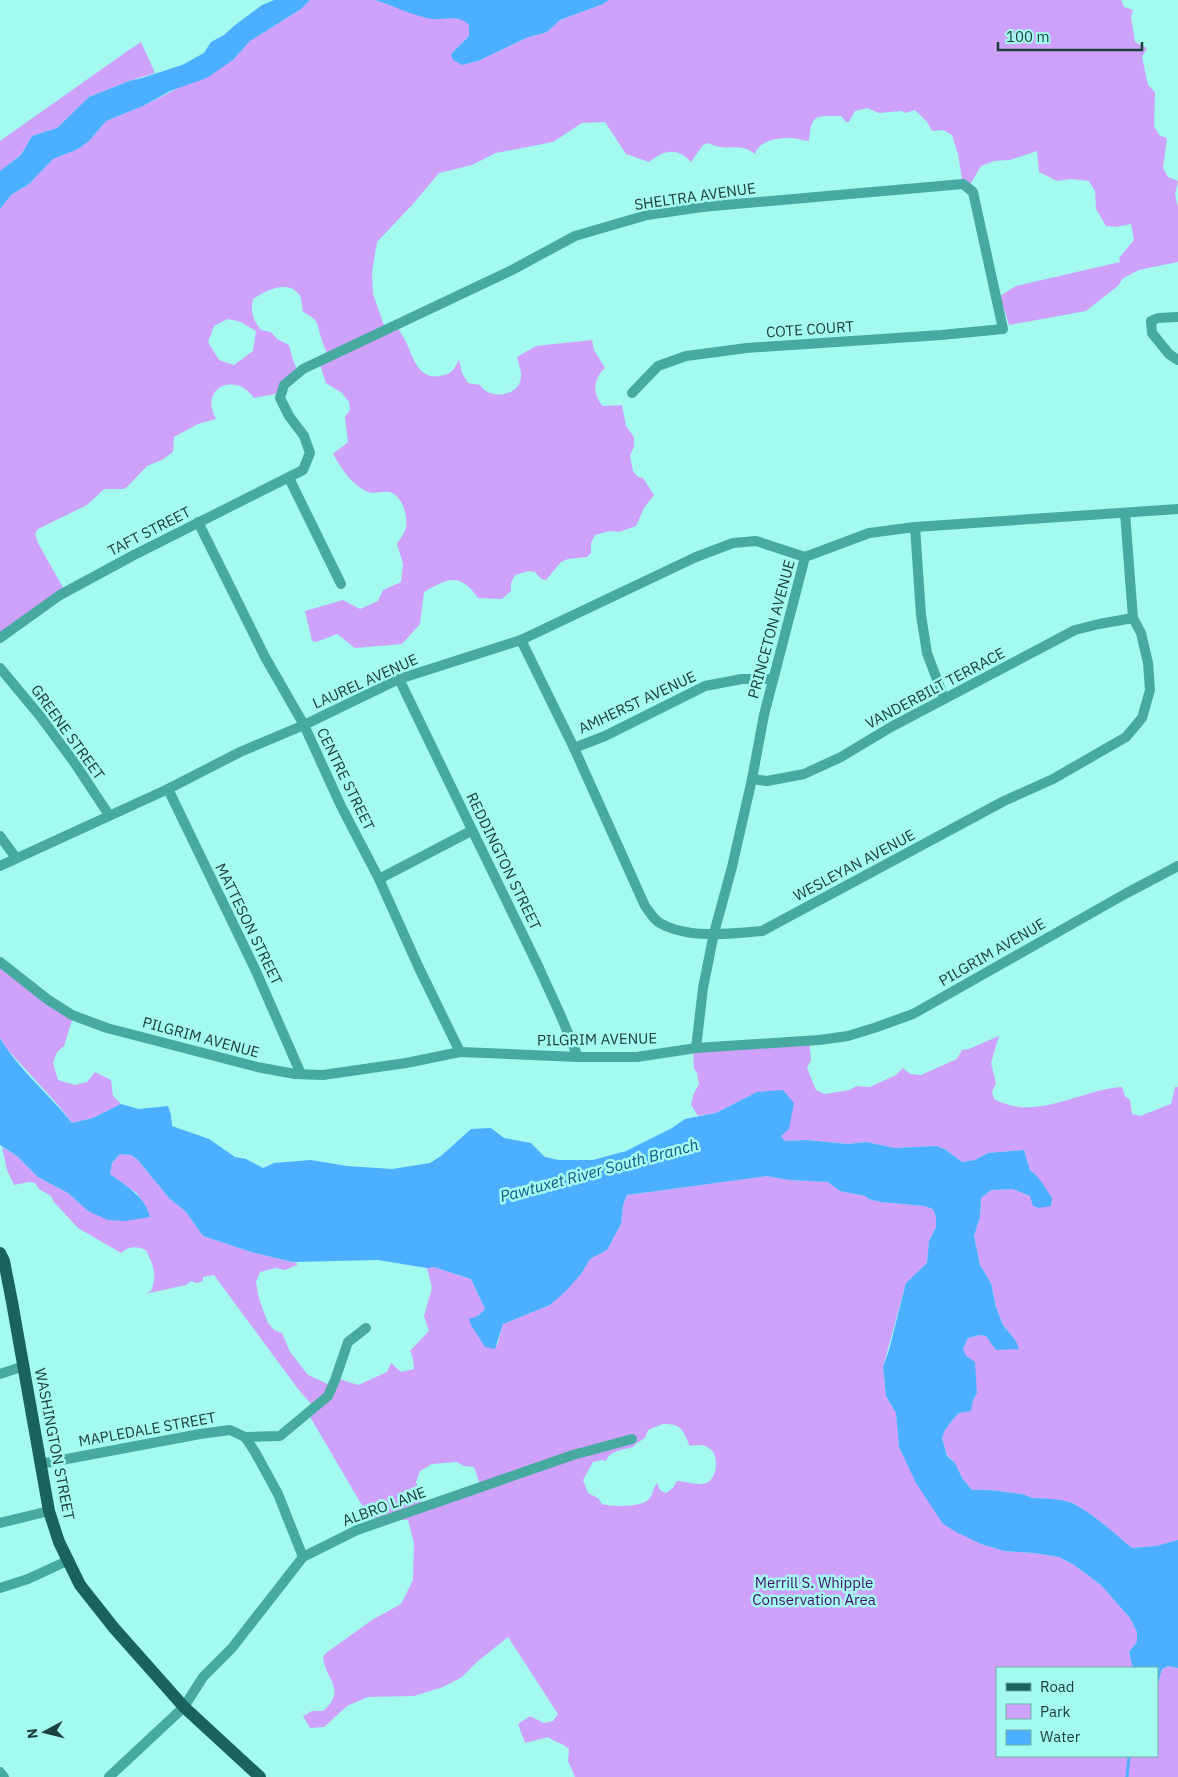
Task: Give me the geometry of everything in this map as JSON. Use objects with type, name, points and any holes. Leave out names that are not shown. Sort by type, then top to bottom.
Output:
[{"type":"main road","name":"WASHINGTON STREET","points":[[0,1253],[4,1261],[12,1302],[49,1511],[59,1542],[80,1585],[114,1628],[184,1707],[260,1777]]},
{"type":"street","name":"SHELTRA AVENUE","points":[[310,453],[304,436],[289,416],[280,398],[284,385],[303,369],[512,270],[575,236],[642,216],[702,207],[963,184],[973,192],[978,210],[1003,329]]},
{"type":"street","points":[[1178,317],[1158,318],[1151,322],[1152,333],[1169,354],[1178,360]]},
{"type":"street","name":"COTE COURT","points":[[632,393],[658,366],[686,356],[747,348],[1003,329]]},
{"type":"street","name":"TAFT STREET","points":[[0,638],[60,595],[198,522],[303,470],[310,453]]},
{"type":"street","points":[[289,478],[341,584]]},
{"type":"street","name":"PRINCETON AVENUE","points":[[696,1048],[703,988],[714,933],[732,867],[764,715],[805,557],[869,533],[915,527],[1178,509]]},
{"type":"street","name":"WESLEYAN AVENUE","points":[[521,640],[574,748],[645,906],[658,923],[682,932],[734,934],[762,931],[1004,801],[1053,778],[1126,737],[1142,718],[1150,690],[1148,663],[1141,633],[1133,618],[1125,513]]},
{"type":"street","name":"CENTRE STREET","points":[[198,522],[265,657],[304,725],[460,1052]]},
{"type":"street","points":[[915,527],[921,615],[928,653],[944,698]]},
{"type":"street","name":"LAUREL AVENUE","points":[[0,866],[168,789],[240,752],[304,725],[399,680],[521,640],[656,574],[732,543],[756,541],[805,557]]},
{"type":"street","name":"VANDERBILT TERRACE","points":[[752,779],[768,781],[804,774],[842,757],[944,698],[1075,630],[1133,618]]},
{"type":"street","name":"GREENE STREET","points":[[0,668],[40,716],[74,762],[109,815]]},
{"type":"street","name":"AMHERST AVENUE","points":[[574,748],[605,736],[705,686],[742,679],[773,680]]},
{"type":"street","name":"REDDINGTON STREET","points":[[399,680],[539,968],[578,1058]]},
{"type":"street","name":"MATTESON STREET","points":[[168,789],[255,969],[301,1074]]},
{"type":"street","points":[[379,879],[471,830]]},
{"type":"street","points":[[0,836],[16,858]]},
{"type":"street","name":"PILGRIM AVENUE","points":[[0,962],[47,999],[72,1015],[107,1028],[257,1067],[301,1074],[323,1075],[406,1063],[460,1052],[578,1058],[637,1056],[696,1048],[819,1040],[848,1036],[882,1026],[913,1014],[1178,866]]},
{"type":"street","name":"MAPLEDALE STREET","points":[[40,1464],[230,1430],[245,1437],[280,1436],[328,1396],[348,1342],[366,1328]]},
{"type":"street","points":[[0,1374],[24,1366]]},
{"type":"street","points":[[245,1437],[278,1494],[303,1557]]},
{"type":"street","name":"ALBRO LANE","points":[[109,1777],[184,1707],[203,1677],[232,1648],[303,1557],[357,1530],[573,1455],[632,1440]]},
{"type":"street","points":[[0,1523],[49,1511]]},
{"type":"street","points":[[0,1588],[28,1579],[69,1560]]},
{"type":"street","points":[[0,1772],[4,1777]]},
{"type":"green space","points":[[310,0],[375,0],[424,17],[465,20],[469,25],[469,36],[451,54],[462,65],[478,61],[526,38],[547,32],[560,20],[609,0],[1121,0],[1124,7],[1133,10],[1131,17],[1135,42],[1147,48],[1142,57],[1148,85],[1155,92],[1154,126],[1159,135],[1167,138],[1163,168],[1168,177],[1178,181],[1175,194],[1178,208],[1178,262],[1139,270],[1122,279],[1119,285],[1086,311],[1009,325],[1000,296],[1016,286],[1120,262],[1119,258],[1134,240],[1131,224],[1116,227],[1106,226],[1096,209],[1095,191],[1089,181],[1071,179],[1057,181],[1039,172],[1037,151],[1010,160],[994,161],[981,166],[968,188],[963,185],[958,154],[952,135],[943,130],[932,131],[927,122],[915,110],[906,113],[901,111],[879,113],[867,108],[855,111],[849,122],[846,122],[841,116],[820,117],[816,118],[811,125],[809,141],[791,138],[774,140],[764,143],[755,154],[743,148],[721,147],[709,143],[703,145],[691,162],[676,152],[665,153],[649,162],[626,154],[605,122],[582,123],[553,142],[496,153],[472,165],[439,173],[377,242],[372,272],[373,294],[385,328],[397,326],[422,372],[433,376],[447,374],[456,366],[459,359],[462,373],[468,383],[480,385],[490,393],[497,395],[516,389],[521,375],[517,357],[536,346],[592,340],[594,350],[605,368],[596,382],[597,397],[603,406],[622,405],[626,426],[634,437],[634,446],[630,456],[633,471],[638,477],[643,478],[654,495],[644,508],[636,526],[619,532],[610,531],[595,535],[591,543],[591,553],[587,557],[568,559],[561,562],[546,580],[541,579],[535,572],[529,571],[515,575],[511,583],[511,591],[502,599],[478,598],[465,584],[459,581],[447,581],[432,587],[424,592],[420,624],[402,644],[355,648],[337,634],[316,642],[312,641],[305,611],[343,600],[360,609],[378,601],[383,590],[401,582],[403,564],[397,544],[404,534],[406,517],[401,501],[394,494],[389,492],[371,493],[360,488],[347,475],[333,454],[348,442],[345,417],[350,410],[349,402],[342,393],[326,383],[319,362],[328,355],[317,323],[303,312],[300,296],[290,288],[277,288],[253,299],[252,312],[261,330],[271,332],[277,339],[289,345],[297,370],[280,393],[254,398],[247,390],[238,386],[222,386],[212,398],[212,408],[216,419],[198,424],[174,437],[173,452],[162,460],[147,466],[127,487],[123,489],[104,489],[87,505],[38,529],[35,534],[38,543],[66,593],[0,639],[0,209],[11,195],[29,184],[53,159],[78,149],[89,141],[106,121],[143,106],[233,60],[250,41],[301,9]],"holes":[[[228,319],[241,322],[256,331],[253,351],[234,365],[219,360],[208,342],[214,326]]]},
{"type":"green space","points":[[141,42],[155,73],[89,97],[57,128],[32,136],[21,155],[0,171],[0,141]]},
{"type":"green space","points":[[0,962],[73,1017],[64,1046],[57,1052],[53,1063],[58,1080],[75,1085],[87,1082],[95,1072],[111,1080],[113,1096],[121,1104],[93,1118],[72,1123],[7,1049],[0,1038]]},
{"type":"green space","points":[[999,1036],[991,1063],[996,1083],[992,1092],[994,1099],[1010,1105],[1042,1106],[1089,1093],[1122,1087],[1125,1096],[1130,1100],[1132,1114],[1140,1116],[1171,1104],[1175,1087],[1178,1087],[1178,1540],[1156,1546],[1132,1548],[1082,1508],[1069,1502],[1032,1498],[1022,1494],[972,1490],[962,1478],[955,1463],[947,1455],[942,1438],[945,1430],[954,1418],[973,1401],[977,1393],[963,1349],[968,1338],[979,1335],[1016,1341],[1003,1325],[996,1307],[991,1283],[980,1265],[974,1236],[980,1217],[981,1198],[991,1190],[1014,1189],[1030,1196],[1037,1177],[1030,1170],[1024,1150],[988,1153],[975,1160],[962,1162],[937,1146],[895,1148],[866,1142],[848,1144],[807,1140],[785,1141],[780,1136],[757,1092],[716,1113],[698,1116],[691,1105],[699,1084],[697,1073],[694,1069],[693,1049],[809,1040],[811,1060],[807,1068],[816,1090],[825,1094],[850,1090],[856,1086],[870,1087],[896,1075],[903,1068],[910,1074],[921,1075],[957,1059],[962,1050],[969,1049]]},
{"type":"green space","name":"Merrill S. Whipple Conservation Area","points":[[2,1147],[17,1156],[38,1177],[68,1193],[88,1211],[125,1221],[149,1216],[138,1194],[110,1174],[112,1163],[120,1154],[131,1155],[137,1159],[169,1198],[186,1212],[203,1236],[251,1252],[297,1263],[297,1265],[285,1270],[276,1268],[260,1272],[256,1282],[259,1299],[268,1323],[274,1330],[282,1333],[290,1352],[308,1375],[330,1385],[336,1378],[358,1385],[387,1372],[391,1363],[401,1372],[414,1369],[410,1351],[429,1331],[424,1316],[432,1288],[427,1268],[434,1267],[471,1279],[485,1309],[478,1316],[497,1346],[503,1324],[550,1305],[581,1274],[590,1259],[607,1250],[621,1224],[623,1205],[627,1195],[767,1176],[789,1180],[828,1182],[840,1191],[865,1196],[869,1199],[924,1206],[933,1209],[936,1217],[936,1227],[929,1241],[927,1263],[906,1283],[883,1367],[886,1396],[896,1413],[899,1447],[943,1524],[981,1544],[1004,1551],[1059,1557],[1074,1565],[1101,1585],[1130,1618],[1137,1632],[1137,1642],[1129,1652],[1133,1667],[996,1667],[996,1757],[1158,1757],[1158,1684],[1162,1669],[1168,1666],[1178,1668],[1178,1777],[575,1777],[568,1761],[569,1749],[567,1747],[548,1737],[525,1743],[518,1724],[530,1716],[544,1723],[553,1721],[558,1714],[508,1637],[462,1677],[443,1687],[414,1696],[368,1697],[347,1706],[324,1727],[310,1728],[303,1716],[312,1711],[323,1711],[334,1697],[335,1691],[323,1657],[372,1620],[401,1604],[413,1580],[414,1543],[408,1520],[371,1518],[309,1415],[313,1406],[298,1389],[214,1275],[203,1277],[203,1281],[197,1283],[191,1281],[186,1285],[145,1294],[151,1291],[154,1280],[153,1266],[146,1250],[133,1247],[121,1253],[78,1228],[54,1202],[51,1196],[39,1189],[35,1183],[29,1182],[14,1185],[7,1170]],"holes":[[[663,1424],[674,1425],[681,1429],[690,1446],[704,1446],[712,1451],[716,1465],[714,1475],[708,1482],[697,1484],[677,1481],[673,1488],[666,1493],[660,1490],[657,1483],[648,1500],[633,1505],[602,1504],[598,1498],[588,1493],[583,1480],[593,1462],[606,1461],[610,1455],[633,1447],[645,1438],[648,1430]],[[457,1462],[464,1466],[474,1467],[480,1484],[423,1505],[416,1482],[420,1471],[432,1464]]]},
{"type":"water","points":[[274,0],[310,0],[301,9],[250,41],[233,60],[207,78],[170,91],[143,106],[106,121],[89,141],[78,149],[53,159],[29,184],[11,195],[0,209],[0,171],[21,155],[32,136],[57,128],[89,97],[129,81],[182,65],[204,53],[211,42],[224,35],[262,5]]},
{"type":"water","points":[[375,0],[609,0],[560,20],[547,32],[526,38],[478,61],[462,65],[453,60],[451,54],[469,36],[469,25],[465,22],[456,19],[425,18]]},
{"type":"water","name":"Pawtuxet River South Branch","points":[[0,1038],[24,1071],[72,1123],[93,1118],[121,1104],[139,1109],[168,1106],[172,1126],[209,1139],[235,1157],[246,1159],[263,1168],[274,1163],[311,1160],[347,1166],[392,1169],[430,1163],[441,1156],[471,1129],[491,1128],[504,1138],[531,1143],[545,1157],[559,1160],[593,1160],[626,1151],[672,1128],[685,1119],[716,1113],[757,1092],[783,1090],[794,1103],[789,1129],[781,1136],[785,1141],[807,1140],[848,1144],[866,1142],[895,1148],[937,1146],[962,1162],[975,1160],[988,1153],[1024,1150],[1030,1170],[1038,1177],[1052,1198],[1051,1206],[1039,1208],[1033,1206],[1030,1196],[1013,1189],[991,1190],[981,1198],[980,1217],[974,1236],[980,1265],[991,1283],[996,1307],[1003,1325],[1016,1341],[1019,1349],[996,1350],[986,1336],[979,1335],[968,1338],[963,1349],[966,1356],[975,1362],[977,1393],[971,1411],[959,1413],[945,1430],[942,1438],[947,1456],[955,1463],[962,1478],[972,1490],[1022,1494],[1032,1498],[1069,1502],[1082,1508],[1132,1548],[1156,1546],[1178,1540],[1178,1668],[1168,1666],[1162,1669],[1158,1684],[1158,1667],[1133,1667],[1129,1652],[1137,1642],[1137,1632],[1130,1618],[1101,1585],[1074,1565],[1059,1557],[1004,1551],[981,1544],[958,1533],[943,1524],[916,1483],[899,1447],[896,1413],[886,1396],[883,1367],[906,1283],[927,1263],[929,1241],[936,1227],[936,1217],[933,1209],[924,1206],[869,1199],[865,1196],[840,1191],[828,1182],[789,1180],[767,1176],[627,1195],[623,1205],[621,1224],[607,1250],[590,1259],[581,1274],[550,1305],[503,1324],[495,1349],[485,1347],[471,1325],[469,1319],[478,1316],[485,1309],[471,1279],[434,1267],[427,1268],[378,1260],[293,1262],[251,1252],[203,1236],[186,1212],[169,1198],[137,1159],[131,1155],[120,1154],[112,1163],[110,1174],[139,1197],[148,1210],[150,1217],[125,1221],[108,1220],[88,1211],[68,1193],[38,1177],[17,1156],[0,1145]]},
{"type":"waterway","points":[[1127,1777],[1129,1757]]}]
